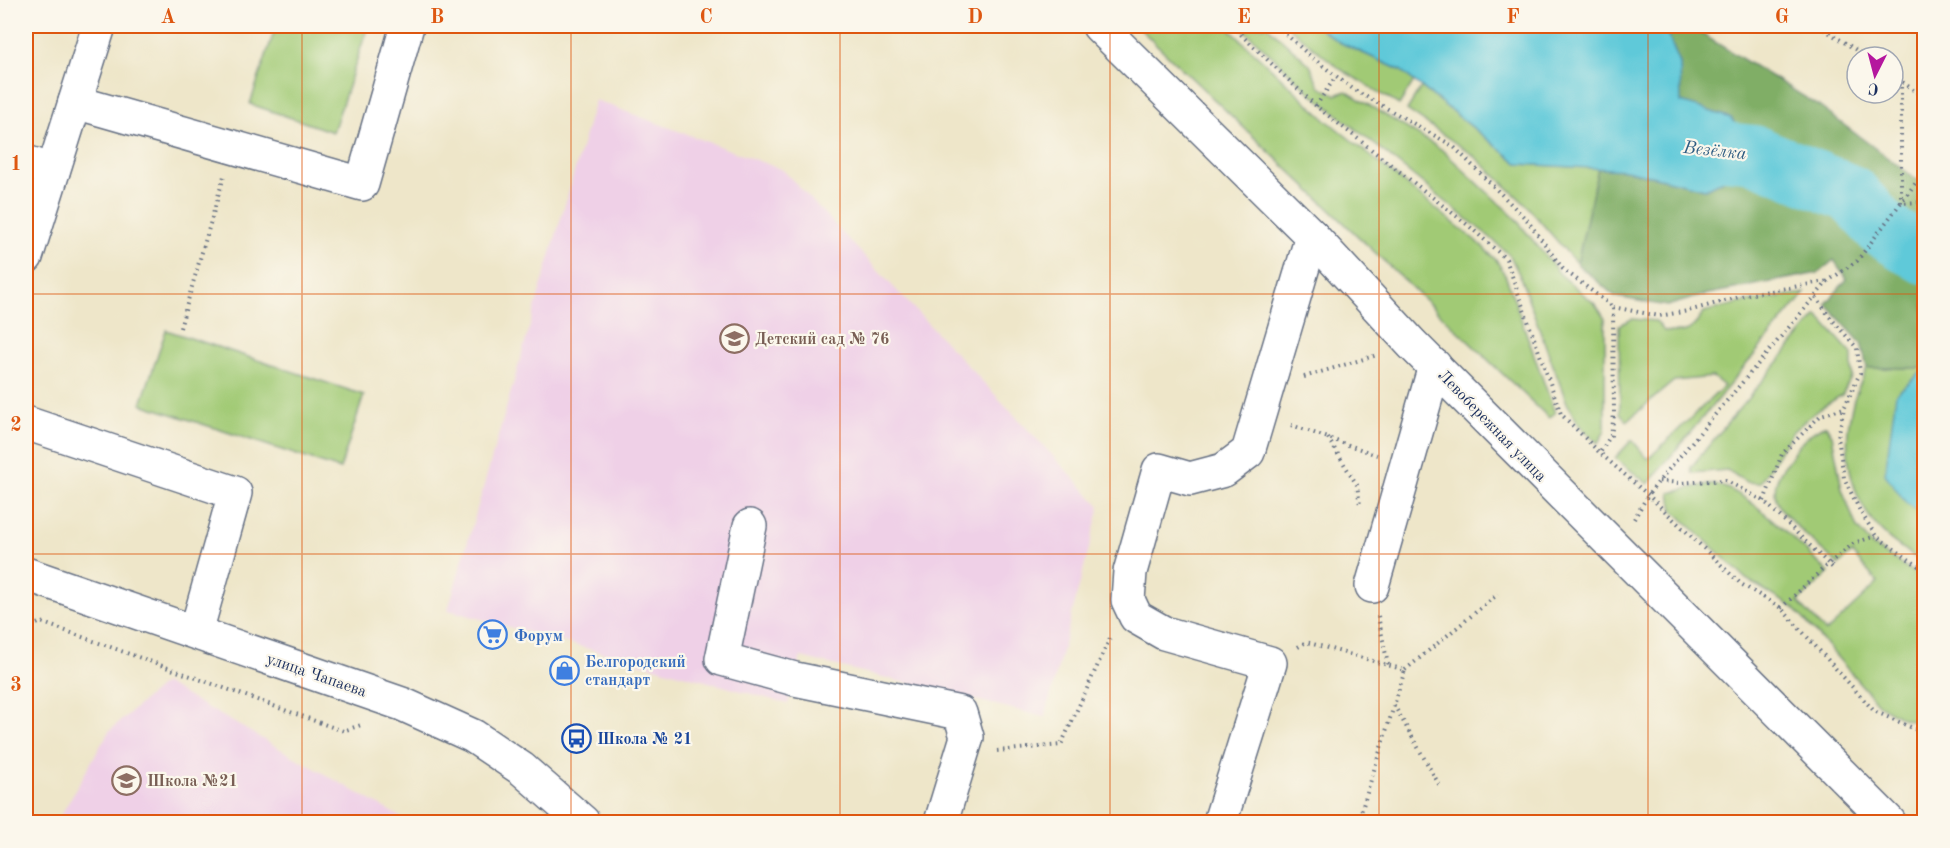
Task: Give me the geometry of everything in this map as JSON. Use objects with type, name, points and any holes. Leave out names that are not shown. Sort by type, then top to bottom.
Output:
[{"type":"street","points":[[26,257],[39,166],[75,102],[99,26]]},
{"type":"street","points":[[75,102],[362,184],[407,26]]},
{"type":"street","name":"Левобережная улица","points":[[1099,26],[1312,236],[1536,469],[1889,822]]},
{"type":"street","points":[[1220,822],[1270,663],[1164,633],[1136,617],[1128,600],[1130,572],[1159,470],[1191,479],[1224,470],[1248,452],[1312,236]]},
{"type":"street","points":[[1372,586],[1407,465],[1424,355]]},
{"type":"street","points":[[26,423],[235,493],[196,632]]},
{"type":"street","points":[[750,526],[722,659],[795,679],[960,713],[967,737],[941,822]]},
{"type":"street","name":"улица Чапаева","points":[[26,574],[402,704],[473,736],[522,769],[583,822]]},
{"type":"path","points":[[1232,26],[1316,106],[1469,226],[1506,259],[1561,414],[1740,584],[1781,608],[1874,711],[1915,729],[1924,740]]},
{"type":"path","points":[[1277,26],[1310,56],[1353,89],[1453,146],[1527,220],[1563,269],[1613,307],[1659,316],[1688,311],[1746,295],[1828,281]]},
{"type":"path","points":[[1819,26],[1848,45]]},
{"type":"path","points":[[1316,106],[1336,76]]},
{"type":"path","points":[[1905,84],[1924,98]]},
{"type":"path","points":[[1901,105],[1901,203]]},
{"type":"path","points":[[180,328],[232,147]]},
{"type":"path","points":[[1617,549],[1648,495],[1659,481],[1828,281],[1857,261],[1924,172]]},
{"type":"path","points":[[1901,203],[1924,202]]},
{"type":"path","points":[[1816,297],[1857,348],[1860,373],[1844,408],[1838,437],[1844,478],[1860,511],[1876,536],[1924,570]]},
{"type":"path","points":[[1600,453],[1611,435],[1614,415],[1613,307]]},
{"type":"path","points":[[1263,401],[1424,355]]},
{"type":"path","points":[[1263,401],[1407,465]]},
{"type":"path","points":[[1764,501],[1782,454],[1821,415],[1844,408]]},
{"type":"path","points":[[1659,481],[1679,483],[1725,480],[1764,501],[1834,569]]},
{"type":"path","points":[[1781,608],[1854,543],[1876,536]]},
{"type":"path","points":[[1358,822],[1405,670],[1498,594]]},
{"type":"path","points":[[961,755],[1061,745],[1128,600]]},
{"type":"path","points":[[26,629],[41,622],[343,730],[361,725]]},
{"type":"path","points":[[1270,663],[1306,642],[1405,670]]},
{"type":"path","points":[[1394,705],[1441,788]]},
{"type":"shaded area","name":"Детский сад № 76","points":[[595,100],[783,170],[1100,506],[1045,717],[801,657],[788,704],[448,610]]},
{"type":"shaded area","points":[[164,683],[409,822],[57,822],[109,731]]},
{"type":"green space","points":[[276,26],[368,26],[333,132],[250,104]]},
{"type":"green space","points":[[1137,26],[1226,26],[1325,119],[1481,245],[1497,261],[1506,277],[1555,413],[1549,418]]},
{"type":"green space","points":[[1240,26],[1267,26],[1310,65],[1319,86],[1336,95],[1346,91],[1441,149],[1515,218],[1560,274],[1596,305],[1605,319],[1605,431],[1598,443],[1579,425],[1567,403],[1519,274],[1510,256],[1312,94]]},
{"type":"green space","points":[[1287,26],[1317,26],[1339,42],[1400,70],[1414,81],[1399,105],[1340,69]]},
{"type":"green space","points":[[1664,26],[1689,26],[1816,104],[1924,185],[1924,255],[1884,230],[1851,194],[1754,154],[1731,118],[1680,102],[1680,64]]},
{"type":"green space","points":[[1421,87],[1519,164],[1598,168],[1577,264],[1525,204],[1473,155],[1407,110]]},
{"type":"green space","points":[[1749,167],[1802,188],[1883,246],[1924,269],[1924,368],[1867,368],[1861,343],[1826,304],[1847,279],[1834,260],[1818,273],[1708,294],[1667,306],[1616,297],[1577,264],[1598,168],[1626,170],[1705,189]]},
{"type":"green space","points":[[1805,293],[1648,484],[1615,458],[1632,440],[1648,459],[1724,386],[1713,377],[1674,381],[1627,421],[1620,413],[1619,325],[1632,319],[1656,321],[1664,331],[1683,332],[1696,324],[1704,312],[1740,303]]},
{"type":"green space","points":[[1817,315],[1852,354],[1852,376],[1842,395],[1819,409],[1792,432],[1760,483],[1746,482],[1727,470],[1692,473],[1691,467]]},
{"type":"green space","points":[[166,330],[364,395],[340,469],[141,404]]},
{"type":"green space","points":[[1867,368],[1924,368],[1896,394],[1906,503],[1924,515],[1924,563],[1895,544],[1880,530],[1869,517],[1854,486],[1848,453],[1849,419]]},
{"type":"green space","points":[[1826,425],[1832,435],[1842,489],[1857,528],[1872,545],[1924,579],[1924,728],[1921,724],[1902,718],[1879,705],[1794,608],[1746,579],[1673,510],[1670,493],[1711,485],[1729,489],[1760,509],[1829,573],[1798,602],[1826,632],[1878,583],[1852,553],[1839,565],[1796,525],[1781,508],[1775,496],[1777,479],[1782,468],[1805,439]]},
{"type":"water","points":[[1317,26],[1664,26],[1680,64],[1681,102],[1731,118],[1754,154],[1851,194],[1884,230],[1924,255],[1924,269],[1883,246],[1802,188],[1749,167],[1705,189],[1626,170],[1519,164],[1400,70],[1339,42]]},
{"type":"water","points":[[1924,370],[1924,515],[1906,503],[1885,474],[1896,394]]},
{"type":"waterway","name":"Везёлка","points":[[1676,146],[1754,154],[1851,194],[1884,230],[1924,255]]},
{"type":"place","name":"Детский сад № 76","points":[[734,338]]},
{"type":"place","name":"Форум","points":[[493,635]]},
{"type":"place","name":"Белгородский стандарт","points":[[564,670]]},
{"type":"place","name":"Школа № 21","points":[[576,738]]},
{"type":"place","name":"Школа №21","points":[[126,780]]}]
